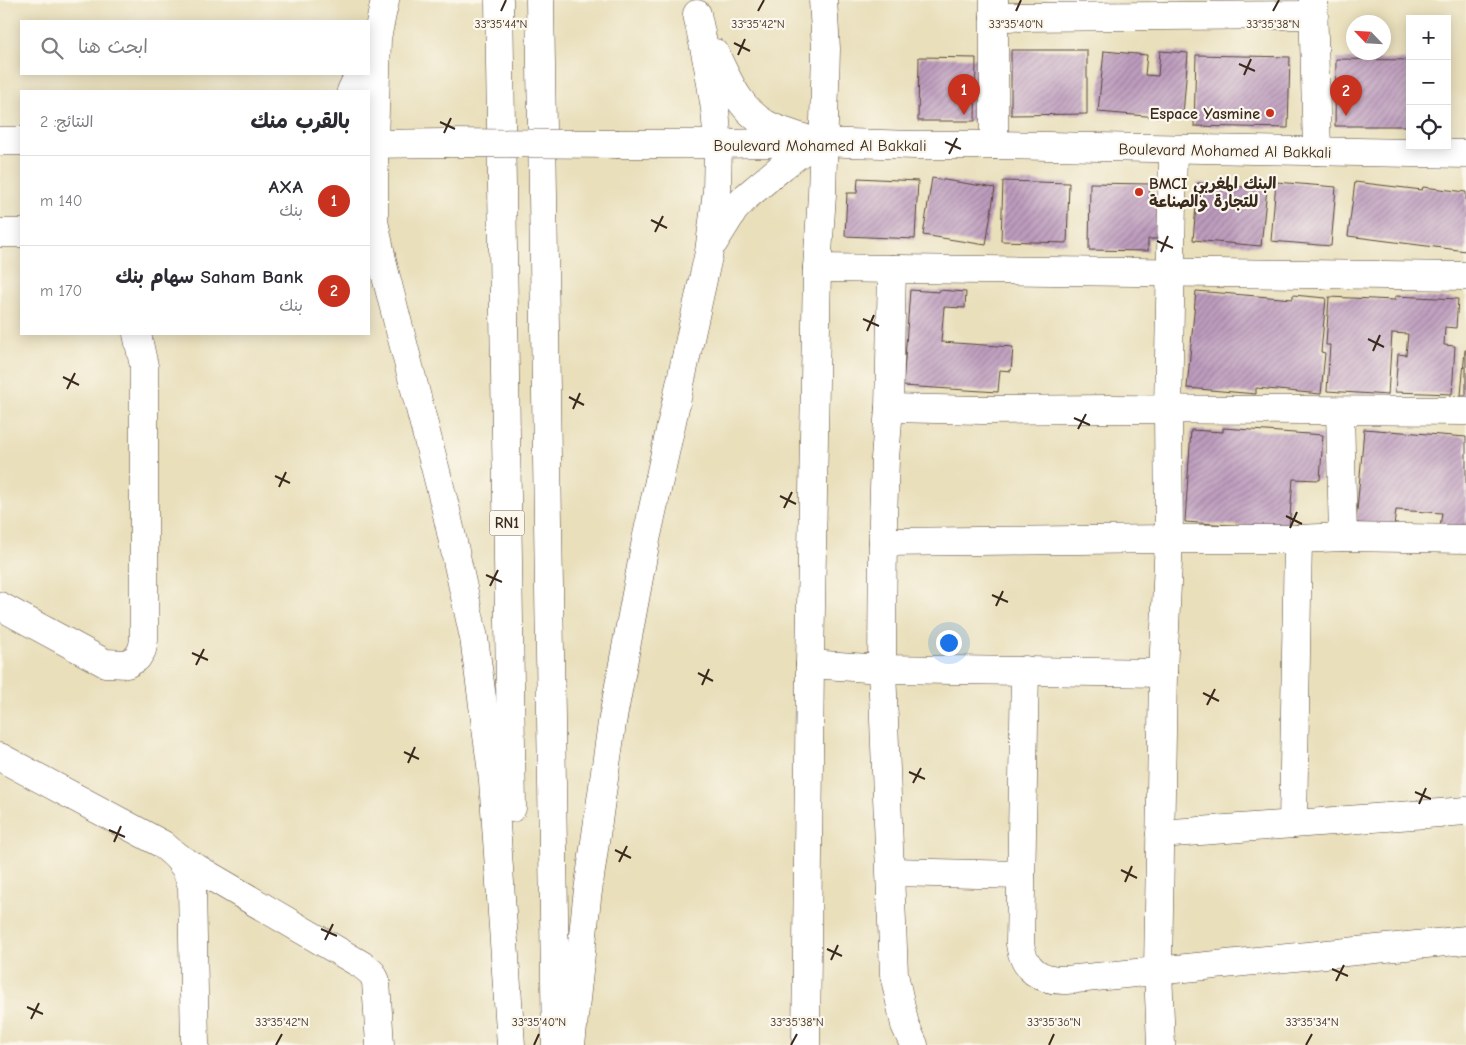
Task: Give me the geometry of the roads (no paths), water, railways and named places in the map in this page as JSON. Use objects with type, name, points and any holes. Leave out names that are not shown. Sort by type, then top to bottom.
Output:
[{"type":"main road","points":[[385,0],[373,47],[371,218],[446,510],[474,638],[493,780],[511,1045]]},
{"type":"main road","name":"RN1","points":[[499,0],[516,1045]]},
{"type":"main road","name":"RN1","points":[[540,0],[556,1045]]},
{"type":"main road","points":[[806,1045],[817,268],[822,195],[819,142],[826,49],[823,0]]},
{"type":"main road","points":[[694,7],[728,82],[749,112],[774,128],[819,142]]},
{"type":"main road","points":[[571,1045],[587,898],[612,722],[646,540],[708,252],[717,192],[718,144],[715,109],[709,70],[694,7]]},
{"type":"main road","points":[[994,145],[994,8],[1313,7],[1317,151]]},
{"type":"main road","points":[[351,90],[359,75]]},
{"type":"main road","points":[[0,141],[20,141]]},
{"type":"main road","points":[[708,252],[734,210],[747,196],[819,142]]},
{"type":"main road","name":"Boulevard Mohamed Al Bakkali","points":[[371,144],[718,144],[819,142],[1466,154]]},
{"type":"main road","points":[[1161,1045],[1158,970],[1163,673],[1169,539],[1168,410],[1172,149]]},
{"type":"main road","points":[[0,233],[20,233]]},
{"type":"main road","points":[[817,268],[1466,276]]},
{"type":"main road","points":[[892,269],[889,408],[885,459],[882,669],[894,974],[904,1025],[914,1045]]},
{"type":"main road","points":[[0,606],[105,663],[126,664],[137,658],[142,650],[144,640],[144,366],[137,335]]},
{"type":"main road","points":[[889,408],[982,410],[1466,411]]},
{"type":"main road","points":[[1340,411],[1343,537]]},
{"type":"main road","points":[[883,542],[1298,539],[1343,537],[1466,539]]},
{"type":"main road","points":[[1293,824],[1298,539]]},
{"type":"main road","points":[[810,664],[882,669],[1163,673]]},
{"type":"main road","points":[[1025,670],[1020,944],[1027,965],[1037,974],[1056,980],[1466,940]]},
{"type":"main road","points":[[0,758],[162,844],[176,856],[362,965],[372,973],[376,981],[380,1045]]},
{"type":"main road","points":[[1160,834],[1466,811]]},
{"type":"main road","points":[[176,856],[186,869],[192,886],[195,1045]]},
{"type":"main road","points":[[890,872],[1021,875]]},
{"type":"place","name":"Espace Yasmine","points":[[1270,113]]},
{"type":"place","name":"AXA","points":[[964,115]]},
{"type":"place","name":"Saham Bank سهام بنك","points":[[1346,116]]},
{"type":"place","name":"BMCI البنك المغربي للتجارة والصناعة","points":[[1139,192]]}]
